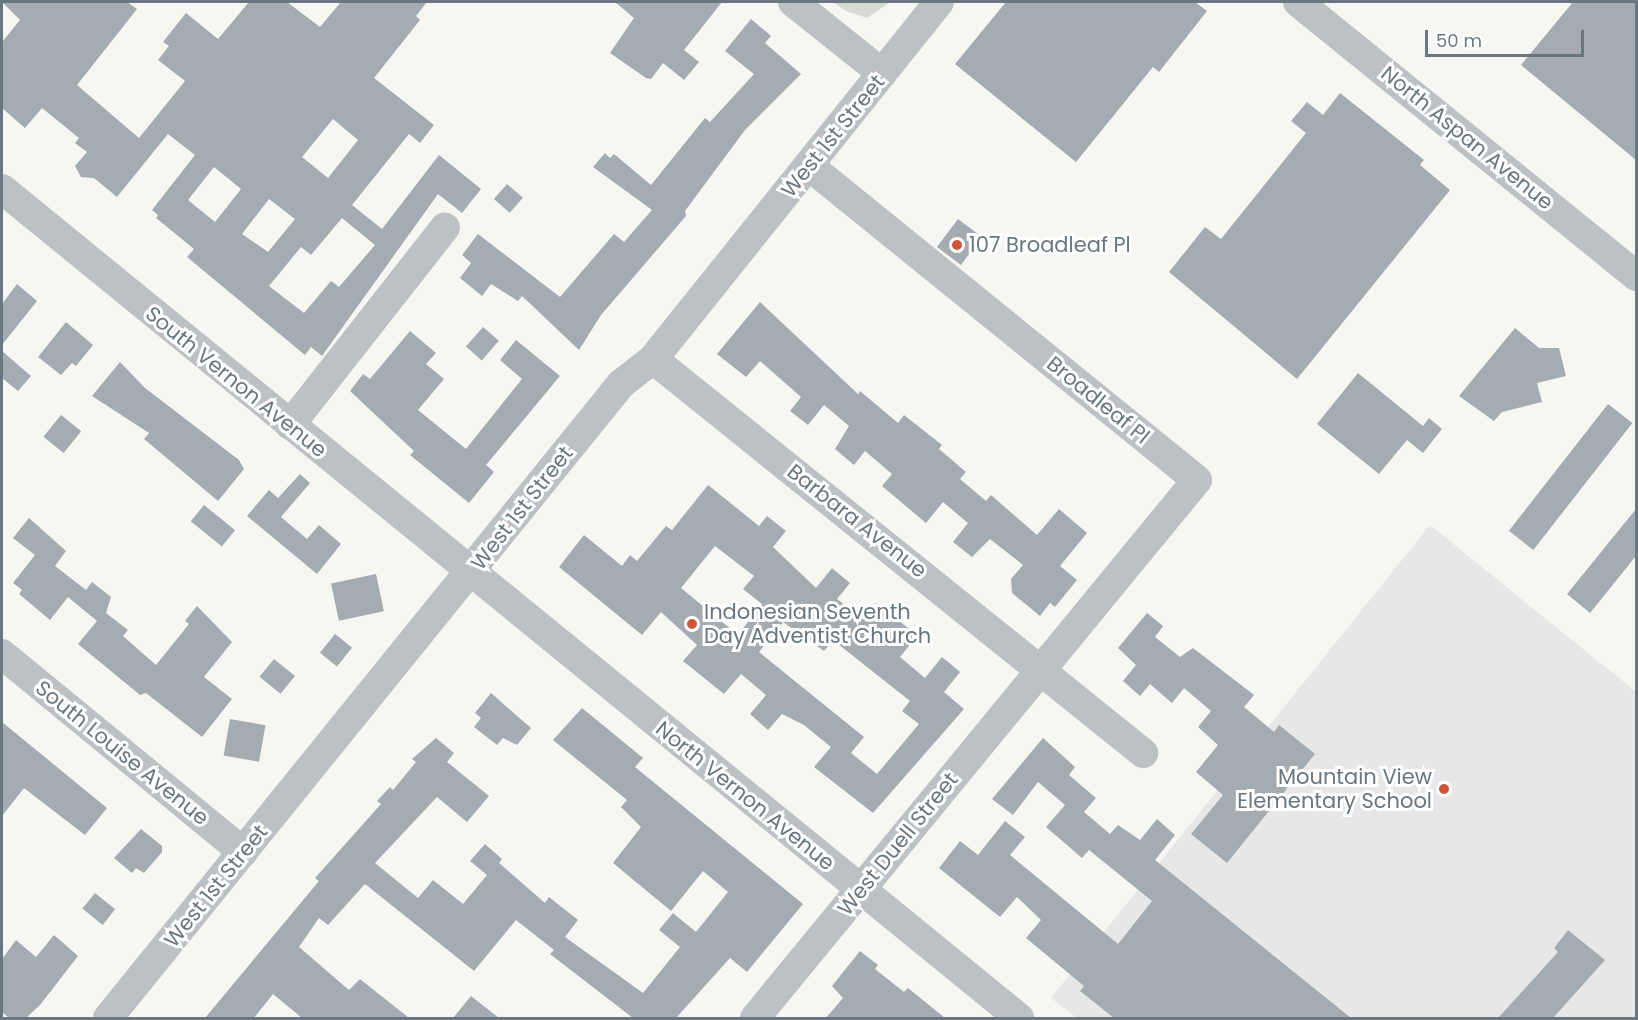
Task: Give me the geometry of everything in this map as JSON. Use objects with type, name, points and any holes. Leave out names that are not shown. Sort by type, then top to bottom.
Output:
[{"type":"street","points":[[793,2],[882,73]]},
{"type":"street","name":"West 1st Street","points":[[108,1018],[471,574],[621,384],[653,359],[939,2]]},
{"type":"street","name":"North Aspan Avenue","points":[[1298,2],[1636,276]]},
{"type":"street","name":"Broadleaf Pl","points":[[809,166],[1197,480],[1042,669]]},
{"type":"street","name":"South Vernon Avenue","points":[[2,189],[471,574]]},
{"type":"street","points":[[290,425],[445,227]]},
{"type":"street","name":"Barbara Avenue","points":[[653,359],[1042,669],[1143,753]]},
{"type":"street","name":"North Vernon Avenue","points":[[471,574],[1019,1018]]},
{"type":"street","name":"South Louise Avenue","points":[[2,654],[243,852]]},
{"type":"street","name":"West Duell Street","points":[[754,1018],[1042,669]]},
{"type":"shaded area","points":[[833,2],[890,2],[867,18],[846,11]]},
{"type":"shaded area","points":[[1430,525],[1636,692],[1636,1018],[1077,1018],[1051,998]]},
{"type":"building","points":[[2,2],[127,2],[137,9],[77,85],[139,138],[185,81],[158,60],[169,46],[163,42],[186,13],[218,39],[249,2],[287,2],[320,27],[341,2],[427,2],[416,16],[420,20],[374,78],[434,125],[420,143],[409,134],[352,205],[382,229],[439,155],[481,189],[462,213],[438,194],[322,356],[311,347],[305,355],[187,257],[194,249],[156,218],[158,215],[152,210],[195,155],[168,134],[117,197],[94,178],[81,177],[75,166],[87,152],[75,143],[79,138],[42,108],[25,128],[2,108],[2,42],[20,20]],"holes":[[[333,119],[358,140],[328,178],[302,157]],[[214,167],[241,189],[215,222],[188,200]],[[269,199],[295,219],[268,252],[242,234]],[[342,218],[375,245],[339,287],[331,281],[304,313],[269,286],[301,247],[311,255]]]},
{"type":"building","points":[[615,2],[722,2],[684,50],[699,62],[684,80],[663,63],[651,79],[646,78],[610,53],[634,18]]},
{"type":"building","points":[[1006,2],[1195,2],[1207,11],[1159,72],[1153,67],[1076,162],[955,64]]},
{"type":"building","points":[[1573,2],[1636,2],[1636,160],[1521,65]]},
{"type":"building","points":[[751,19],[771,36],[765,43],[801,74],[745,130],[685,211],[686,216],[601,315],[579,350],[522,296],[518,301],[491,284],[482,296],[460,278],[471,263],[462,255],[478,234],[560,297],[614,234],[624,242],[652,210],[593,167],[605,153],[610,158],[614,154],[651,185],[705,118],[710,122],[754,74],[725,51]]},
{"type":"building","points":[[1340,93],[1424,160],[1420,165],[1450,190],[1297,379],[1169,272],[1205,227],[1221,239],[1306,133],[1291,121],[1307,102],[1323,115]]},
{"type":"building","points":[[507,184],[523,198],[510,213],[494,199]]},
{"type":"building","name":"107 Broadleaf Pl","points":[[958,219],[982,237],[961,265],[937,247]]},
{"type":"building","points":[[17,284],[37,301],[2,345],[2,304]]},
{"type":"building","points":[[760,302],[858,394],[860,391],[898,423],[904,415],[942,445],[939,449],[966,472],[960,479],[986,501],[991,495],[1037,535],[1059,509],[1087,533],[1060,566],[1077,580],[1055,607],[1050,603],[1040,616],[1012,593],[1011,579],[1023,565],[990,539],[972,557],[953,542],[968,523],[943,502],[926,523],[882,486],[892,474],[865,451],[854,465],[835,449],[849,426],[824,405],[808,425],[790,411],[801,397],[760,361],[746,377],[717,354]]},
{"type":"building","points":[[66,322],[93,345],[76,366],[72,363],[61,375],[38,357]]},
{"type":"building","points":[[483,327],[499,341],[482,360],[466,347]]},
{"type":"building","points":[[1515,328],[1539,348],[1559,348],[1566,376],[1537,383],[1542,402],[1502,412],[1494,421],[1459,396]]},
{"type":"building","points":[[410,331],[436,353],[426,364],[444,379],[418,410],[466,449],[522,379],[500,360],[516,340],[560,376],[486,465],[494,472],[469,503],[410,455],[414,451],[350,391],[363,374],[370,379]]},
{"type":"building","points":[[2,351],[31,376],[18,391],[2,378]]},
{"type":"building","points":[[120,362],[145,388],[239,460],[244,469],[218,501],[144,439],[149,433],[92,396]]},
{"type":"building","points":[[1358,373],[1423,426],[1429,418],[1442,429],[1423,453],[1407,440],[1379,474],[1317,424]]},
{"type":"building","points":[[1608,404],[1632,423],[1533,550],[1509,531]]},
{"type":"building","points":[[61,415],[81,431],[64,453],[43,437]]},
{"type":"building","points":[[300,474],[310,483],[281,517],[307,539],[319,525],[341,544],[317,574],[247,516],[269,490],[278,498]]},
{"type":"building","points":[[708,485],[759,526],[767,516],[786,531],[773,547],[816,588],[832,568],[850,583],[837,599],[863,619],[876,603],[912,631],[917,636],[900,657],[925,678],[942,657],[960,672],[944,692],[964,709],[873,813],[814,767],[831,747],[804,725],[782,714],[768,730],[750,714],[766,695],[741,674],[724,694],[683,661],[697,645],[661,612],[642,635],[559,567],[584,535],[622,566],[630,555],[637,561],[666,526],[672,530]],"holes":[[[715,546],[754,576],[743,589],[762,604],[738,635],[681,588]],[[783,622],[824,651],[833,640],[910,701],[902,711],[919,724],[877,774],[851,753],[864,737],[759,652]]]},
{"type":"building","points":[[204,505],[235,530],[222,546],[191,521]]},
{"type":"building","points":[[1636,509],[1636,556],[1590,613],[1567,594]]},
{"type":"building","points":[[29,518],[66,551],[55,566],[86,590],[92,582],[111,597],[106,613],[128,630],[123,636],[156,665],[189,624],[185,621],[197,606],[232,642],[204,677],[232,699],[202,737],[146,693],[140,695],[78,644],[97,621],[68,597],[50,620],[19,594],[22,590],[13,583],[35,555],[13,538]]},
{"type":"building","points":[[376,574],[384,611],[339,621],[331,584]]},
{"type":"building","points":[[1147,613],[1163,626],[1155,637],[1180,657],[1193,648],[1254,695],[1244,707],[1274,732],[1279,725],[1315,754],[1227,863],[1191,834],[1223,795],[1196,772],[1218,745],[1198,727],[1211,711],[1184,688],[1172,703],[1150,684],[1140,696],[1123,681],[1136,665],[1118,648]]},
{"type":"building","points":[[335,634],[352,648],[337,666],[320,653]]},
{"type":"building","points":[[274,659],[295,676],[281,694],[260,677]]},
{"type":"building","points":[[491,693],[531,728],[517,745],[503,738],[497,745],[474,727],[481,718],[475,713]]},
{"type":"building","points":[[582,708],[643,758],[635,767],[803,904],[747,972],[730,958],[676,1018],[633,1018],[550,954],[554,950],[516,920],[474,971],[365,884],[328,925],[319,918],[299,947],[349,990],[360,979],[409,1018],[302,1018],[273,994],[254,1018],[205,1018],[319,881],[315,878],[381,804],[377,801],[390,787],[393,790],[416,762],[412,759],[436,738],[454,753],[447,762],[489,796],[467,822],[437,797],[375,863],[418,898],[433,880],[463,904],[487,875],[470,861],[485,844],[502,859],[499,863],[545,903],[549,897],[578,920],[565,937],[643,993],[680,947],[659,930],[673,913],[696,932],[728,892],[703,871],[671,911],[613,863],[641,827],[621,807],[627,800],[553,740]]},
{"type":"building","points":[[230,719],[265,725],[259,762],[224,755]]},
{"type":"building","points":[[2,722],[107,808],[85,835],[24,788],[2,816]]},
{"type":"building","points":[[1043,738],[1075,767],[1069,775],[1096,798],[1084,812],[1110,834],[1118,825],[1140,840],[1157,819],[1175,835],[1155,860],[1351,1018],[1114,1018],[1080,991],[1084,986],[1026,938],[1041,920],[1017,897],[1000,917],[939,868],[960,841],[978,855],[1005,821],[1025,837],[1010,855],[1118,944],[1152,901],[1089,850],[1082,858],[1046,827],[1065,805],[1038,782],[1013,815],[992,799]]},
{"type":"building","points":[[141,829],[162,846],[162,852],[144,873],[136,868],[132,873],[114,858]]},
{"type":"building","points":[[95,893],[115,909],[103,925],[82,909]]},
{"type":"building","points":[[1568,930],[1605,960],[1553,1018],[1498,1018],[1558,952],[1554,948]]},
{"type":"building","points":[[54,935],[78,956],[40,1005],[26,1018],[9,1018],[2,1012],[2,959],[16,940],[36,957]]},
{"type":"building","points":[[860,951],[878,965],[875,969],[904,992],[908,988],[945,1018],[826,1018],[843,998],[832,986]]},
{"type":"building","points":[[471,996],[499,1018],[453,1018]]},
{"type":"place","name":"107 Broadleaf Pl","points":[[957,245]]},
{"type":"place","name":"Indonesian Seventh Day Adventist Church","points":[[692,624]]},
{"type":"place","name":"Mountain View Elementary School","points":[[1444,789]]}]
